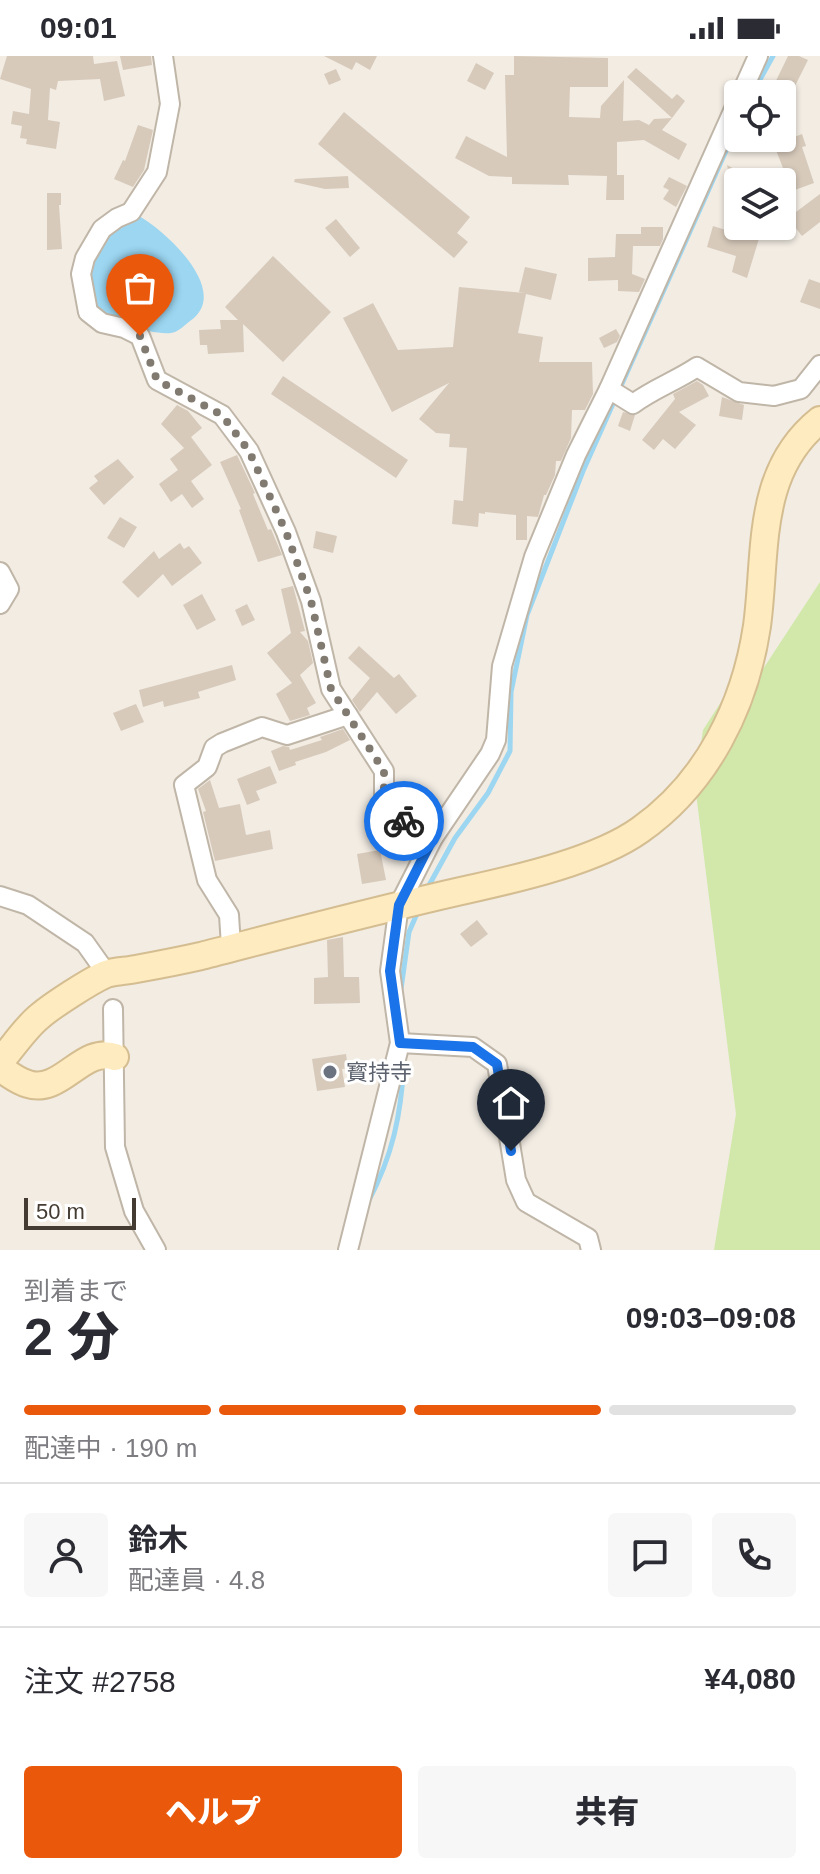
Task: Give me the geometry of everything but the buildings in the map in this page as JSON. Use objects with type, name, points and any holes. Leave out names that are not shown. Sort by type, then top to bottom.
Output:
[{"type":"street","points":[[163,56],[170,104],[157,172],[131,212],[102,229],[85,258],[81,274],[88,312],[102,323],[140,336],[157,380],[222,415],[249,451],[286,532],[311,601],[331,689],[384,771],[384,804],[409,826],[433,838]]},
{"type":"street","points":[[747,80],[758,56]]},
{"type":"street","points":[[348,1250],[400,1043],[390,971],[399,905],[433,838],[490,754],[496,740],[502,666],[534,557],[576,455],[609,389],[724,131]]},
{"type":"street","points":[[609,389],[633,404],[650,391],[697,367],[739,392],[774,396],[801,389],[820,365]]},
{"type":"street","points":[[0,1062],[39,1016],[107,974],[169,963],[519,878],[587,857],[639,831],[683,793],[711,756],[727,727],[746,676],[757,628],[767,516],[775,482],[793,448],[820,420]]},
{"type":"street","points":[[0,572],[9,589],[0,604]]},
{"type":"street","points":[[231,946],[229,915],[207,880],[184,785],[207,767],[214,748],[222,743],[262,727],[287,735],[348,715]]},
{"type":"street","points":[[0,896],[28,905],[85,943],[107,974]]},
{"type":"street","points":[[113,1009],[115,1147],[134,1211],[156,1250]]},
{"type":"street","points":[[400,1043],[473,1047],[497,1064],[516,1180],[526,1202],[588,1238],[591,1250]]},
{"type":"street","points":[[0,1068],[31,1086],[51,1084],[98,1055],[115,1057]]},
{"type":"green space","points":[[820,582],[820,1250],[714,1250],[736,1114],[695,785],[703,730],[721,702],[748,692]]},
{"type":"water","points":[[139,216],[179,249],[200,279],[204,295],[201,309],[175,332],[147,331],[97,314],[87,277],[101,240],[112,228]]},
{"type":"waterway","points":[[760,80],[773,56]]},
{"type":"waterway","points":[[427,889],[455,838],[488,793],[510,751],[511,692],[527,615],[583,471],[725,152]]},
{"type":"waterway","points":[[401,989],[409,932],[419,909]]},
{"type":"waterway","points":[[368,1202],[384,1168],[394,1134],[404,1062]]},
{"type":"way so far","points":[[140,336],[157,380],[222,415],[249,451],[286,532],[311,601],[331,689],[384,771],[384,804],[404,821]]},
{"type":"place","name":"寳持寺","points":[[330,1072]]},
{"type":"route","points":[[404,821],[433,838],[399,905],[390,971],[400,1043],[473,1047],[497,1064],[511,1151]]}]
